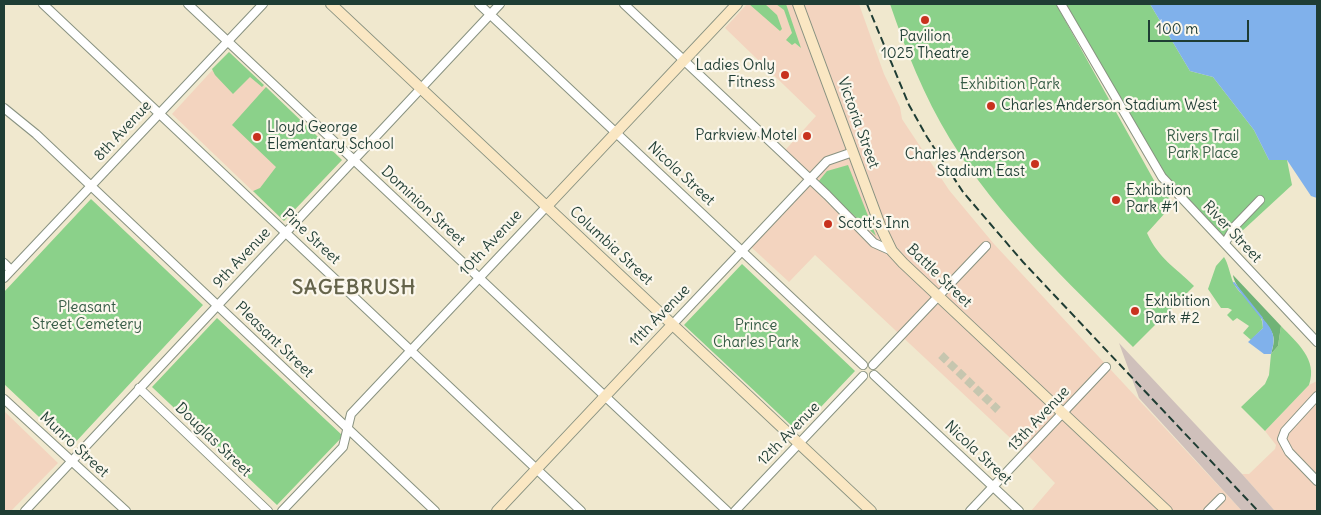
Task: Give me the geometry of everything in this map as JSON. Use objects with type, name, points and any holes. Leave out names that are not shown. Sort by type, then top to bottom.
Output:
[{"type":"main road","name":"Columbia Street","points":[[332,4],[871,511]]},
{"type":"main road","name":"10th Avenue","points":[[547,206],[737,4]]},
{"type":"main road","name":"Victoria Street","points":[[798,4],[881,228],[892,251]]},
{"type":"main road","name":"Battle Street","points":[[892,251],[938,297],[1167,511]]},
{"type":"main road","name":"11th Avenue","points":[[497,511],[672,324]]},
{"type":"street","name":"Pine Street","points":[[43,4],[581,511]]},
{"type":"street","name":"Dominion Street","points":[[188,4],[727,511]]},
{"type":"street","name":"8th Avenue","points":[[4,278],[262,4]]},
{"type":"street","name":"Nicola Street","points":[[479,4],[863,365]]},
{"type":"street","name":"9th Avenue","points":[[25,511],[500,4]]},
{"type":"street","name":"Battle Street","points":[[624,4],[811,180],[874,243],[892,251]]},
{"type":"street","name":"River Street","points":[[1061,4],[1162,177],[1317,342]]},
{"type":"street","name":"Pleasant Street","points":[[4,108],[217,304],[435,511]]},
{"type":"street","name":"11th Avenue","points":[[672,324],[827,162],[853,152]]},
{"type":"street","points":[[1225,243],[1235,226],[1260,200]]},
{"type":"street","name":"10th Avenue","points":[[282,511],[343,447],[351,414],[547,206]]},
{"type":"street","points":[[874,365],[986,246]]},
{"type":"street","points":[[4,263],[11,270]]},
{"type":"street","points":[[868,363],[874,365],[876,371],[874,375],[869,378],[863,376],[861,371],[863,365],[868,363]]},
{"type":"street","name":"13th Avenue","points":[[970,511],[1106,367]]},
{"type":"street","name":"Nicola Street","points":[[874,375],[1020,511]]},
{"type":"street","name":"12th Avenue","points":[[735,511],[863,376]]},
{"type":"street","name":"Douglas Street","points":[[139,388],[268,511]]},
{"type":"street","points":[[1317,396],[1285,430],[1282,439],[1289,452],[1317,481]]},
{"type":"street","name":"Munro Street","points":[[4,399],[126,511]]},
{"type":"street","points":[[1208,511],[1220,498]]},
{"type":"shaded area","points":[[747,4],[859,4],[884,74],[900,107],[902,119],[949,190],[994,244],[1242,511],[1031,511],[1055,483],[1021,448],[815,255],[789,282],[750,246],[807,184],[779,157],[816,116],[725,28]]},
{"type":"shaded area","name":"Lloyd George Elementary School","points":[[229,52],[342,160],[284,221],[172,114]]},
{"type":"shaded area","points":[[1119,343],[1275,511],[1242,511],[1139,398]]},
{"type":"shaded area","points":[[1317,381],[1317,511],[1275,511],[1242,474],[1249,474],[1275,449],[1276,445],[1265,431],[1309,385]]},
{"type":"shaded area","points":[[4,411],[58,463],[11,511],[4,511]]},
{"type":"green space","points":[[749,4],[765,4],[777,15],[782,29],[780,31]]},
{"type":"green space","points":[[776,4],[786,4],[801,48],[795,43],[792,45],[786,40],[792,33],[784,10]]},
{"type":"green space","name":"Exhibition Park","points":[[890,4],[1056,4],[1156,184],[1174,203],[1147,233],[1162,256],[1194,286],[1133,347],[1035,248],[969,168],[950,139],[924,90]]},
{"type":"green space","name":"Rivers Trail Park Place","points":[[1063,4],[1150,4],[1190,71],[1213,77],[1254,130],[1269,160],[1287,160],[1292,185],[1228,244],[1163,176]]},
{"type":"green space","points":[[229,52],[264,85],[262,87],[250,77],[233,94],[215,75],[212,69]]},
{"type":"green space","points":[[266,87],[342,160],[284,221],[253,191],[260,188],[276,167],[232,125]]},
{"type":"green space","points":[[848,165],[876,236],[818,182],[827,171]]},
{"type":"green space","name":"Pleasant Street Cemetery","points":[[91,199],[203,305],[71,447],[4,384],[4,292]]},
{"type":"green space","points":[[1224,257],[1233,282],[1241,293],[1255,306],[1262,319],[1263,328],[1251,340],[1243,333],[1249,326],[1237,318],[1233,321],[1227,315],[1232,310],[1221,308],[1208,289],[1216,266]]},
{"type":"green space","name":"Prince Charles Park","points":[[742,264],[855,371],[801,428],[794,428],[684,325]]},
{"type":"green space","points":[[1233,275],[1281,326],[1278,346],[1271,354],[1274,343],[1272,332],[1241,291]]},
{"type":"green space","name":"Pleasant Street Cemetery","points":[[217,318],[343,436],[277,505],[152,387]]},
{"type":"green space","points":[[1281,326],[1304,352],[1311,367],[1311,376],[1309,385],[1265,431],[1241,407],[1265,384],[1269,375],[1271,354],[1278,346]]},
{"type":"water","points":[[1150,4],[1317,4],[1317,198],[1311,196],[1287,160],[1269,160],[1254,130],[1213,77],[1190,71]]},
{"type":"water","points":[[1262,318],[1273,334],[1271,354],[1264,354],[1248,342],[1263,328]]},
{"type":"waterway","points":[[1234,283],[1262,318]]},
{"type":"tunnel","points":[[941,355],[998,410]]},
{"type":"railway","points":[[867,4],[909,105],[927,137],[963,192],[1023,262],[1258,511]]},
{"type":"place","name":"Pavilion 1025 Theatre","points":[[925,20]]},
{"type":"place","name":"Ladies Only Fitness","points":[[785,75]]},
{"type":"place","name":"Charles Anderson Stadium West","points":[[991,106]]},
{"type":"place","name":"Parkview Motel","points":[[807,136]]},
{"type":"place","name":"Lloyd George Elementary School","points":[[257,137]]},
{"type":"place","name":"Charles Anderson Stadium East","points":[[1035,164]]},
{"type":"place","name":"Exhibition Park #1","points":[[1116,200]]},
{"type":"place","name":"Scott's Inn","points":[[828,224]]},
{"type":"place","name":"Exhibition Park #2","points":[[1135,311]]},
{"type":"district","name":"SAGEBRUSH","points":[[354,288]]}]
